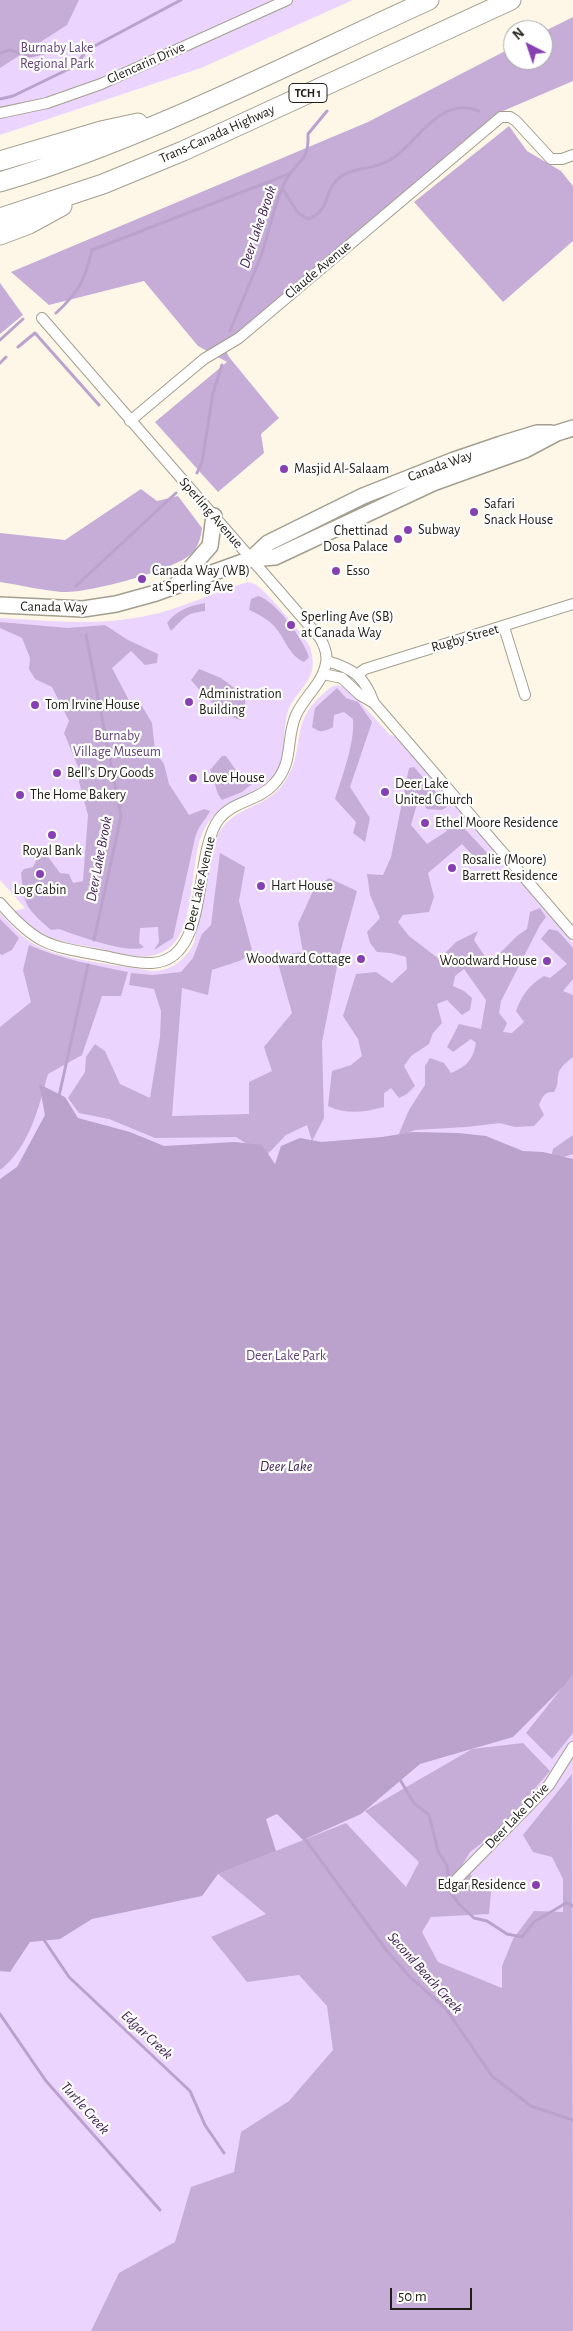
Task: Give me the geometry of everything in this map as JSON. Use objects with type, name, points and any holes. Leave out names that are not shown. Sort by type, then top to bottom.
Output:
[{"type":"highway","name":"TCH 1","points":[[0,182],[100,149],[429,0]]},
{"type":"highway","name":"Trans-Canada Highway","points":[[0,218],[103,184],[183,151],[511,0]]},
{"type":"highway","points":[[0,161],[101,131],[183,113]]},
{"type":"highway","points":[[0,235],[29,224],[103,184]]},
{"type":"main road","name":"Canada Way","points":[[0,605],[83,609],[135,600],[251,559],[268,543],[363,496],[454,460],[537,433],[557,432],[573,428]]},
{"type":"main road","points":[[175,586],[210,546],[214,516]]},
{"type":"street","name":"Glencarin Drive","points":[[0,113],[47,103],[101,84],[287,0]]},
{"type":"street","name":"Claude Avenue","points":[[130,421],[204,359],[239,338],[497,120],[504,117],[516,121],[551,159],[562,159],[573,155]]},
{"type":"street","name":"Sperling Avenue","points":[[42,318],[320,638],[324,644],[327,661]]},
{"type":"street","name":"Rugby Street","points":[[358,674],[374,666],[573,604]]},
{"type":"street","points":[[504,627],[525,695]]},
{"type":"street","name":"Deer Lake Avenue","points":[[0,903],[28,933],[55,947],[142,963],[159,962],[170,958],[180,950],[191,932],[206,850],[213,829],[224,814],[265,792],[281,776],[290,755],[296,713],[323,674],[327,661]]},
{"type":"street","points":[[327,661],[342,665],[358,674],[368,688],[374,704]]},
{"type":"street","points":[[323,674],[342,678],[360,695],[374,704],[573,934]]},
{"type":"street","name":"Deer Lake Drive","points":[[456,1880],[548,1785],[573,1747]]},
{"type":"green space","name":"Burnaby Lake Regional Park","points":[[0,0],[353,0],[201,68],[0,135]]},
{"type":"green space","points":[[0,0],[79,0],[67,25],[0,68]]},
{"type":"green space","points":[[573,17],[573,81],[496,114],[223,345],[229,357],[279,418],[261,434],[264,453],[218,492],[155,422],[227,362],[198,346],[144,281],[49,305],[11,272],[368,122],[503,52],[503,70],[553,70],[553,27]]},
{"type":"green space","points":[[509,126],[527,151],[561,171],[573,186],[573,241],[503,302],[414,202]]},
{"type":"green space","points":[[0,283],[23,315],[0,334]]},
{"type":"green space","points":[[141,489],[157,501],[178,496],[202,528],[197,546],[190,555],[165,568],[147,574],[73,592],[53,591],[0,582],[0,533],[65,540]]},
{"type":"green space","name":"Burnaby Village Museum","points":[[248,582],[264,591],[301,634],[310,647],[313,667],[307,682],[289,709],[283,753],[274,774],[258,789],[222,809],[213,816],[206,826],[199,841],[186,921],[178,937],[167,950],[150,956],[138,956],[64,942],[34,929],[14,911],[25,908],[0,880],[0,618],[73,622],[128,619],[172,609]]},
{"type":"green space","points":[[258,596],[273,605],[295,631],[309,657],[304,662],[294,655],[268,620],[249,610],[251,599]]},
{"type":"green space","points":[[205,603],[205,611],[188,615],[171,631],[167,623],[175,615],[189,607]]},
{"type":"green space","points":[[0,622],[68,628],[105,625],[128,640],[158,654],[157,663],[145,665],[131,651],[112,668],[134,710],[142,706],[152,723],[155,751],[164,764],[169,784],[189,815],[204,809],[210,811],[198,829],[195,838],[173,938],[154,950],[159,942],[158,927],[140,928],[139,943],[144,947],[137,949],[116,946],[59,929],[51,930],[31,911],[25,900],[21,873],[24,869],[33,867],[39,855],[48,857],[60,873],[69,874],[73,883],[83,881],[88,815],[79,782],[79,769],[64,733],[69,721],[52,687],[35,679],[29,669],[30,658],[22,638],[0,628]]},
{"type":"green space","points":[[199,669],[221,678],[245,696],[246,716],[241,720],[235,718],[207,698],[191,680]]},
{"type":"green space","name":"Deer Lake Park","points":[[338,685],[348,689],[390,735],[395,736],[573,943],[573,1742],[557,1768],[573,1756],[573,2331],[0,2331],[0,913],[25,938],[37,946],[52,952],[103,964],[152,971],[172,967],[186,955],[194,943],[213,846],[220,832],[228,821],[270,797],[279,789],[293,766],[301,726],[305,716],[326,691]]},
{"type":"green space","points":[[337,688],[346,698],[358,702],[372,722],[350,787],[370,818],[365,842],[353,833],[356,822],[335,799],[350,749],[353,719],[344,712],[334,715],[333,727],[330,729],[320,731],[312,727],[315,708]]},
{"type":"green space","points":[[222,756],[226,756],[245,783],[257,780],[242,792],[222,800],[217,792],[210,770]]},
{"type":"green space","points":[[414,767],[448,806],[442,810],[427,809],[419,797],[411,825],[427,844],[447,831],[438,819],[451,819],[463,827],[491,857],[484,867],[462,844],[428,873],[434,897],[429,912],[403,915],[398,922],[409,936],[439,959],[456,942],[478,931],[474,940],[488,961],[501,967],[499,954],[527,929],[530,912],[540,908],[546,917],[540,925],[501,1001],[499,1013],[507,1023],[503,1032],[512,1033],[524,1022],[516,1011],[527,991],[539,979],[544,976],[550,978],[567,964],[541,939],[549,929],[558,931],[573,948],[573,979],[563,991],[573,995],[573,1057],[560,1070],[554,1092],[544,1095],[541,1099],[539,1105],[544,1115],[534,1126],[515,1127],[500,1123],[415,1130],[397,1138],[409,1110],[425,1085],[425,1066],[430,1058],[444,1063],[451,1073],[465,1065],[473,1054],[476,1043],[471,1039],[453,1052],[447,1047],[459,1024],[481,1029],[486,1000],[464,969],[455,976],[453,986],[464,991],[472,998],[470,1010],[462,1015],[447,1000],[437,1004],[442,1023],[433,1033],[429,1044],[411,1056],[404,1066],[415,1086],[407,1094],[399,1098],[391,1088],[384,1093],[384,1107],[377,1109],[349,1112],[328,1106],[332,1071],[351,1065],[362,1056],[358,1039],[343,1016],[356,974],[376,972],[392,983],[407,969],[406,957],[377,952],[370,943],[367,932],[380,918],[370,895],[367,874],[383,875],[391,857],[409,768]]},
{"type":"green space","points":[[220,853],[245,867],[239,901],[252,950],[242,960],[212,970],[208,995],[182,988],[172,1116],[249,1114],[249,1082],[272,1071],[264,1047],[292,1013],[276,956],[303,952],[298,924],[314,889],[329,878],[357,891],[339,957],[322,1042],[324,1118],[312,1141],[307,1125],[286,1135],[259,1163],[255,1149],[236,1137],[155,1138],[109,1119],[79,1113],[68,1098],[85,1072],[86,1057],[95,1044],[105,1051],[120,1084],[150,1098],[160,1037],[161,1011],[154,989],[129,985],[131,973],[153,975],[181,972],[193,958],[202,934],[211,925]]},
{"type":"green space","points":[[0,919],[19,938],[12,950],[2,955],[0,954]]},
{"type":"green space","points":[[29,945],[65,958],[128,972],[121,996],[102,996],[82,1055],[48,1074],[37,1113],[26,1139],[10,1161],[0,1170],[0,1027],[31,1002],[23,970]]},
{"type":"green space","points":[[573,1135],[573,1154],[561,1158],[551,1157],[553,1149]]},
{"type":"green space","points":[[573,1674],[573,1733],[552,1759],[526,1733]]},
{"type":"green space","points":[[523,1743],[550,1771],[500,1829],[470,1852],[461,1867],[491,1892],[489,1914],[431,1917],[422,1932],[438,1962],[502,1988],[502,1966],[513,1939],[534,1911],[563,1912],[563,1879],[552,1857],[533,1852],[523,1835],[572,1774],[573,2331],[91,2331],[119,2273],[175,2242],[191,2187],[234,2172],[241,2132],[289,2101],[333,2050],[327,2006],[299,1975],[247,1982],[211,1937],[266,1914],[218,1874],[346,1823],[406,1887],[419,1862],[365,1811],[472,1749]]},
{"type":"water","name":"Deer Lake","points":[[39,1084],[65,1097],[78,1118],[130,1132],[164,1146],[235,1142],[262,1145],[275,1164],[281,1146],[300,1138],[321,1142],[382,1137],[413,1132],[486,1136],[523,1151],[543,1152],[573,1159],[573,1674],[564,1686],[513,1737],[420,1764],[361,1814],[303,1840],[277,1814],[266,1819],[276,1851],[218,1874],[202,1896],[92,1919],[60,1939],[30,1942],[10,1972],[0,1971],[0,1179],[17,1167],[45,1115]]},
{"type":"waterway","points":[[0,53],[10,50],[30,56],[66,48],[87,50],[181,0]]},
{"type":"waterway","points":[[0,99],[13,96],[75,66],[87,50]]},
{"type":"waterway","points":[[282,188],[298,213],[308,219],[320,211],[334,183],[344,174],[386,162],[397,155],[439,116],[451,110],[464,108],[479,111]]},
{"type":"waterway","name":"Deer Lake Brook","points":[[230,331],[261,256],[282,189],[290,173],[305,156],[308,134],[327,111]]},
{"type":"waterway","points":[[56,313],[76,292],[84,278],[92,250],[289,174]]},
{"type":"waterway","points":[[0,340],[23,319]]},
{"type":"waterway","points":[[18,347],[35,333],[99,405]]},
{"type":"waterway","points":[[0,363],[6,357]]},
{"type":"waterway","name":"Deer Lake Brook","points":[[197,473],[202,462],[213,393],[222,365]]},
{"type":"waterway","name":"Deer Lake Brook","points":[[76,586],[176,493]]},
{"type":"waterway","name":"Deer Lake Brook","points":[[86,635],[121,816],[94,940]]},
{"type":"waterway","name":"Deer Lake Brook","points":[[59,1096],[88,965]]},
{"type":"waterway","points":[[399,1778],[414,1803],[429,1815],[438,1851],[447,1866],[451,1893],[459,1904],[474,1918],[487,1921],[507,1934],[522,1937],[534,1922],[566,1903],[573,1906]]},
{"type":"waterway","name":"Second Beach Creek","points":[[302,1835],[387,1951],[409,1976],[446,2009],[492,2076],[531,2106],[573,2120]]},
{"type":"waterway","name":"Edgar Creek","points":[[44,1940],[69,1977],[190,2091],[205,2125],[224,2153]]},
{"type":"waterway","name":"Turtle Creek","points":[[0,2014],[46,2081],[160,2210]]},
{"type":"place","name":"Masjid Al-Salaam","points":[[284,469]]},
{"type":"place","name":"Safari Snack House","points":[[474,512]]},
{"type":"place","name":"Subway","points":[[408,530]]},
{"type":"place","name":"Chettinad Dosa Palace","points":[[398,539]]},
{"type":"place","name":"Esso","points":[[336,571]]},
{"type":"place","name":"Canada Way (WB) at Sperling Ave","points":[[142,579]]},
{"type":"place","name":"Sperling Ave (SB) at Canada Way","points":[[291,625]]},
{"type":"place","name":"Administration Building","points":[[189,702]]},
{"type":"place","name":"Tom Irvine House","points":[[35,705]]},
{"type":"place","name":"Bell’s Dry Goods","points":[[57,773]]},
{"type":"place","name":"Love House","points":[[193,778]]},
{"type":"place","name":"Deer Lake United Church","points":[[385,792]]},
{"type":"place","name":"The Home Bakery","points":[[20,795]]},
{"type":"place","name":"Ethel Moore Residence","points":[[425,823]]},
{"type":"place","name":"Royal Bank","points":[[52,835]]},
{"type":"place","name":"Rosalie (Moore) Barrett Residence","points":[[452,868]]},
{"type":"place","name":"Log Cabin","points":[[40,874]]},
{"type":"place","name":"Hart House","points":[[261,886]]},
{"type":"place","name":"Woodward Cottage","points":[[361,959]]},
{"type":"place","name":"Woodward House","points":[[547,961]]},
{"type":"place","name":"Edgar Residence","points":[[536,1885]]}]
